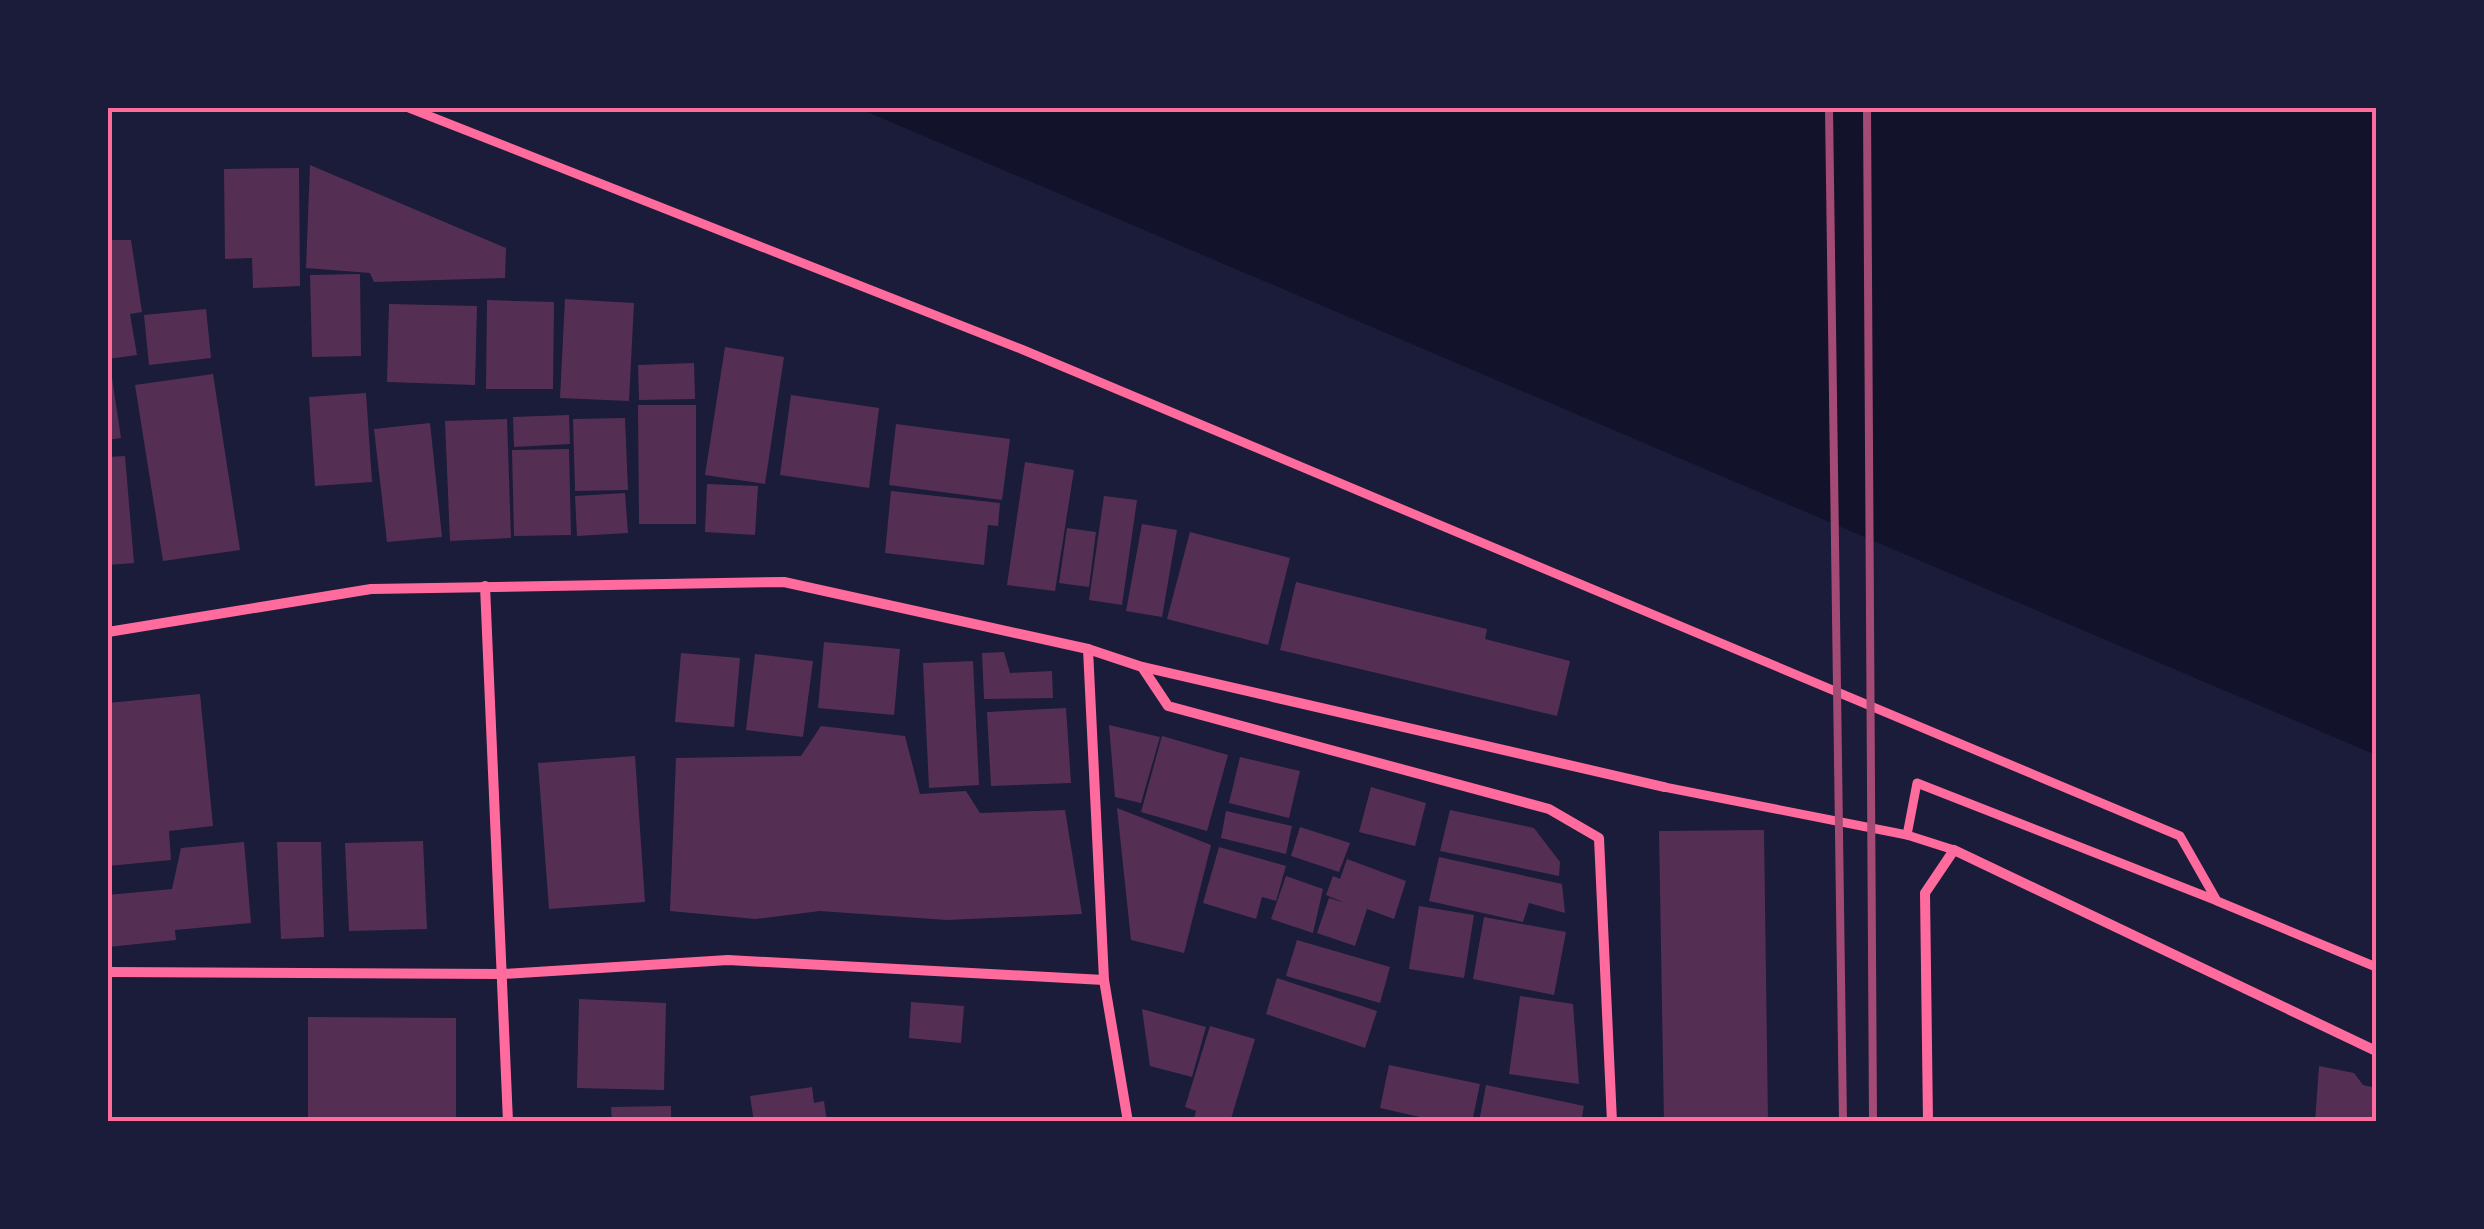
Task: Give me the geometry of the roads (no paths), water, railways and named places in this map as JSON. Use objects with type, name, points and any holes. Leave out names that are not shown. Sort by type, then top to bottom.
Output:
[{"type":"street","points":[[409,108],[1021,349],[2180,836],[2217,901]]},
{"type":"street","points":[[108,632],[372,588],[784,582],[1088,649],[1142,667],[1664,787],[1907,835],[1954,850],[2376,1051]]},
{"type":"street","points":[[486,586],[508,1122]]},
{"type":"street","points":[[1088,649],[1104,980],[1128,1122]]},
{"type":"street","points":[[1142,667],[1168,706],[1549,808],[1599,838],[1612,1122]]},
{"type":"street","points":[[1907,835],[1917,784],[2376,967]]},
{"type":"street","points":[[1928,1122],[1925,894],[1954,850]]},
{"type":"street","points":[[108,972],[503,974],[728,960],[1104,980]]},
{"type":"railway","points":[[1829,108],[1843,1122]]},
{"type":"railway","points":[[1867,108],[1873,1122]]}]
